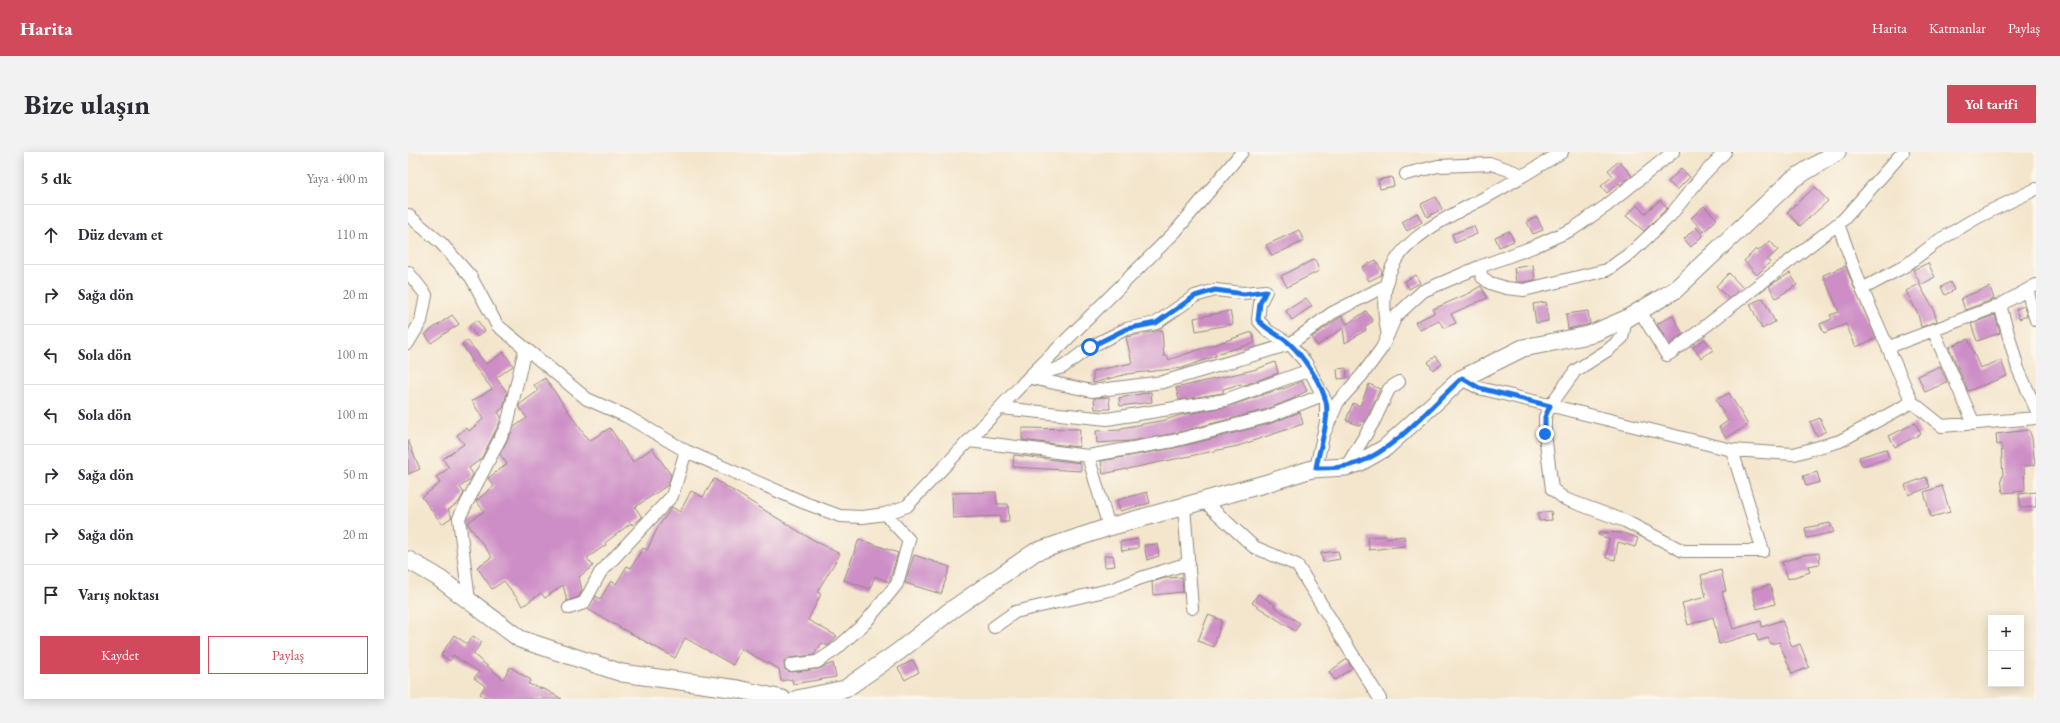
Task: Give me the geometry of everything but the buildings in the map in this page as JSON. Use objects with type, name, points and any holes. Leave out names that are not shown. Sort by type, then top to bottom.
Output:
[{"type":"main road","points":[[797,699],[845,689],[898,652],[950,611],[1035,552],[1109,527],[1184,507],[1316,468],[1346,467],[1359,463],[1384,448],[1462,378],[1523,348],[1589,335],[1633,315],[1674,290],[1793,179],[1837,152]]},
{"type":"main road","points":[[408,560],[436,576],[520,639],[622,672],[738,689],[782,699]]},
{"type":"street","points":[[408,215],[441,243],[471,277],[497,325],[587,399],[626,416],[686,451],[805,504],[840,516],[863,517],[885,514],[908,506],[1029,377],[1176,231],[1242,152]]},
{"type":"street","points":[[1388,335],[1384,304],[1387,285],[1392,267],[1403,252],[1418,238],[1442,220],[1538,168],[1562,152]]},
{"type":"street","points":[[1322,438],[1338,402],[1362,375],[1382,348],[1396,316],[1423,291],[1479,267],[1533,247],[1573,229],[1606,206],[1673,152]]},
{"type":"street","points":[[1479,267],[1482,278],[1490,284],[1524,290],[1607,270],[1632,252],[1670,216],[1702,176],[1725,152]]},
{"type":"street","points":[[1732,450],[1762,551],[1683,551],[1625,521],[1564,499],[1557,495],[1552,489],[1545,434],[1545,417],[1550,406],[1575,371],[1608,350],[1622,338],[1633,315],[1667,355],[1844,219],[1903,152]]},
{"type":"street","points":[[1406,174],[1438,166],[1492,164],[1523,176]]},
{"type":"street","points":[[1862,289],[1905,266],[1938,241],[1978,217],[2036,189]]},
{"type":"street","points":[[1838,224],[1862,289],[1889,347],[1912,402],[1942,426],[2036,418]]},
{"type":"street","points":[[408,272],[426,295],[421,321],[408,343]]},
{"type":"street","points":[[1029,377],[1092,391],[1163,382],[1290,344],[1332,313],[1387,285]]},
{"type":"street","points":[[1889,347],[2000,305],[2031,287],[2036,320]]},
{"type":"street","points":[[1029,377],[1063,367],[1090,347],[1126,329],[1156,323],[1195,296],[1215,290],[1244,294],[1266,291],[1260,303],[1258,320],[1268,331],[1290,344],[1310,370],[1326,402],[1326,422],[1316,468]]},
{"type":"street","points":[[2000,305],[2018,369],[2036,409]]},
{"type":"street","points":[[1933,330],[1974,424]]},
{"type":"street","points":[[469,601],[459,518],[507,425],[525,349]]},
{"type":"street","points":[[1001,408],[1108,419],[1225,400],[1310,370]]},
{"type":"street","points":[[1462,378],[1479,388],[1732,450],[1794,454],[1840,441],[1912,402]]},
{"type":"street","points":[[1346,467],[1374,421],[1389,389],[1399,382]]},
{"type":"street","points":[[969,441],[1088,456],[1173,441],[1260,419],[1323,395]]},
{"type":"street","points":[[569,608],[584,603],[600,573],[672,496],[686,451]]},
{"type":"street","points":[[1088,456],[1109,527]]},
{"type":"street","points":[[1204,501],[1254,547],[1298,565],[1380,699]]},
{"type":"street","points":[[1184,507],[1192,608]]},
{"type":"street","points":[[790,665],[817,662],[835,650],[865,623],[897,584],[909,540],[885,514]]},
{"type":"street","points":[[994,627],[1015,612],[1113,589],[1141,578],[1189,563]]},
{"type":"route","points":[[1090,347],[1126,329],[1156,323],[1195,296],[1215,290],[1244,294],[1266,291],[1260,303],[1258,320],[1268,331],[1290,344],[1306,363],[1326,402],[1326,422],[1316,468],[1346,467],[1359,463],[1384,448],[1405,431],[1462,378],[1479,388],[1550,406],[1545,417],[1545,434]]}]
